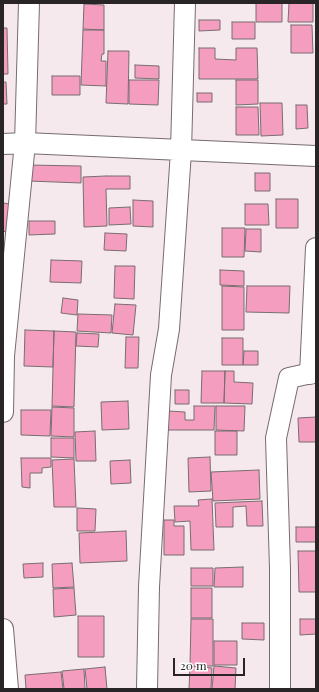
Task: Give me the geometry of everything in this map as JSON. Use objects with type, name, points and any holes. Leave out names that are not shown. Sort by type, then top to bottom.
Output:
[{"type":"street","points":[[3,412],[4,356],[25,144],[29,3]]},
{"type":"street","points":[[147,689],[149,587],[161,375],[169,329],[181,151],[185,3]]},
{"type":"street","points":[[3,144],[316,156]]},
{"type":"street","points":[[280,689],[280,569],[276,438],[289,378],[313,373],[316,248]]},
{"type":"street","points":[[3,629],[8,689]]},
{"type":"building","points":[[256,3],[282,3],[282,22],[256,22]]},
{"type":"building","points":[[289,3],[313,3],[313,22],[288,22]]},
{"type":"building","points":[[84,4],[104,5],[104,30],[83,29]]},
{"type":"building","points":[[199,20],[220,20],[220,30],[199,31]]},
{"type":"building","points":[[232,22],[255,22],[255,39],[232,39]]},
{"type":"building","points":[[291,25],[312,25],[313,53],[291,53]]},
{"type":"building","points":[[3,28],[7,28],[8,74],[3,74]]},
{"type":"building","points":[[83,30],[104,30],[104,54],[102,54],[101,61],[106,61],[106,86],[81,85]]},
{"type":"building","points":[[199,48],[215,48],[215,59],[236,60],[236,48],[257,48],[258,79],[199,79]]},
{"type":"building","points":[[108,51],[129,51],[128,104],[106,103]]},
{"type":"building","points":[[135,65],[159,66],[159,79],[135,78]]},
{"type":"building","points":[[52,76],[80,76],[80,95],[52,95]]},
{"type":"building","points":[[129,80],[159,80],[158,105],[129,104]]},
{"type":"building","points":[[236,80],[258,80],[258,104],[236,105]]},
{"type":"building","points":[[3,82],[6,82],[7,104],[3,104]]},
{"type":"building","points":[[197,93],[212,93],[212,102],[197,102]]},
{"type":"building","points":[[260,103],[282,103],[283,135],[261,136]]},
{"type":"building","points":[[296,105],[307,105],[308,128],[296,129]]},
{"type":"building","points":[[236,107],[258,107],[259,135],[236,135]]},
{"type":"building","points":[[29,165],[81,166],[81,183],[29,181]]},
{"type":"building","points":[[255,173],[270,173],[270,191],[255,191]]},
{"type":"building","points":[[130,176],[130,189],[106,189],[107,226],[84,227],[83,177]]},
{"type":"building","points":[[276,199],[298,199],[298,228],[276,228]]},
{"type":"building","points":[[133,200],[153,201],[153,227],[133,226]]},
{"type":"building","points":[[3,203],[10,204],[6,232],[3,231]]},
{"type":"building","points":[[245,204],[268,204],[269,225],[245,225]]},
{"type":"building","points":[[130,207],[131,224],[109,225],[109,208]]},
{"type":"building","points":[[29,221],[55,221],[55,234],[29,235]]},
{"type":"building","points":[[222,228],[245,228],[244,257],[222,257]]},
{"type":"building","points":[[246,229],[261,229],[261,252],[245,251]]},
{"type":"building","points":[[105,233],[127,234],[126,251],[104,250]]},
{"type":"building","points":[[51,260],[82,261],[81,283],[50,282]]},
{"type":"building","points":[[115,266],[135,266],[134,299],[114,298]]},
{"type":"building","points":[[220,270],[244,271],[244,286],[220,285]]},
{"type":"building","points":[[222,286],[244,287],[244,330],[222,330]]},
{"type":"building","points":[[247,286],[290,286],[289,313],[246,312]]},
{"type":"building","points":[[63,298],[78,300],[77,315],[61,313]]},
{"type":"building","points":[[115,304],[136,305],[133,335],[112,333]]},
{"type":"building","points":[[78,314],[112,315],[111,333],[77,331]]},
{"type":"building","points":[[25,330],[54,331],[53,367],[24,366]]},
{"type":"building","points":[[54,331],[76,332],[74,407],[52,406]]},
{"type":"building","points":[[77,333],[99,334],[98,347],[76,346]]},
{"type":"building","points":[[126,337],[139,337],[138,368],[125,368]]},
{"type":"building","points":[[222,338],[243,338],[243,365],[222,365]]},
{"type":"building","points":[[244,351],[258,351],[258,365],[243,365]]},
{"type":"building","points":[[202,371],[225,371],[224,403],[201,403]]},
{"type":"building","points":[[225,371],[234,371],[234,382],[253,383],[252,404],[224,403]]},
{"type":"building","points":[[175,390],[189,390],[189,404],[175,404]]},
{"type":"building","points":[[128,401],[129,429],[102,430],[101,402]]},
{"type":"building","points":[[194,406],[215,406],[214,430],[168,430],[169,411],[185,412],[185,420],[194,420]]},
{"type":"building","points":[[216,406],[245,406],[244,431],[216,430]]},
{"type":"building","points":[[52,407],[74,408],[74,437],[51,436]]},
{"type":"building","points":[[21,410],[51,410],[50,436],[21,435]]},
{"type":"building","points":[[316,417],[316,442],[299,442],[298,418]]},
{"type":"building","points":[[95,431],[96,461],[76,461],[75,432]]},
{"type":"building","points":[[215,431],[237,431],[237,455],[215,455]]},
{"type":"building","points":[[51,438],[74,438],[74,458],[51,457]]},
{"type":"building","points":[[210,457],[211,491],[189,492],[188,458]]},
{"type":"building","points":[[21,458],[51,458],[51,467],[42,468],[42,473],[30,473],[30,488],[22,487]]},
{"type":"building","points":[[74,459],[76,507],[54,507],[52,460]]},
{"type":"building","points":[[130,460],[131,483],[111,484],[110,461]]},
{"type":"building","points":[[259,470],[260,499],[213,501],[211,472]]},
{"type":"building","points":[[212,499],[214,550],[191,550],[190,521],[175,522],[174,506],[199,506],[198,500]]},
{"type":"building","points":[[262,501],[263,526],[247,526],[246,506],[233,507],[233,527],[216,527],[215,503]]},
{"type":"building","points":[[77,508],[96,509],[95,531],[77,531]]},
{"type":"building","points":[[164,520],[174,520],[174,526],[184,526],[184,555],[164,555]]},
{"type":"building","points":[[296,527],[316,527],[316,542],[296,542]]},
{"type":"building","points":[[126,531],[127,561],[80,563],[79,533]]},
{"type":"building","points":[[298,551],[316,551],[316,592],[299,592]]},
{"type":"building","points":[[43,563],[43,577],[24,578],[23,564]]},
{"type":"building","points":[[72,563],[74,587],[53,588],[52,564]]},
{"type":"building","points":[[243,567],[243,587],[214,587],[215,568]]},
{"type":"building","points":[[191,568],[213,568],[213,586],[191,586]]},
{"type":"building","points":[[74,588],[76,615],[54,617],[53,589]]},
{"type":"building","points":[[191,588],[212,588],[212,618],[191,618]]},
{"type":"building","points":[[78,616],[104,616],[104,657],[78,657]]},
{"type":"building","points":[[191,619],[213,619],[213,666],[190,666]]},
{"type":"building","points":[[300,619],[316,619],[316,634],[300,635]]},
{"type":"building","points":[[242,623],[264,623],[264,640],[242,639]]},
{"type":"building","points":[[214,641],[237,641],[237,665],[214,665]]},
{"type":"building","points":[[190,666],[212,668],[211,689],[189,689]]},
{"type":"building","points":[[214,666],[236,668],[235,689],[212,689]]},
{"type":"building","points":[[105,667],[107,689],[87,689],[85,669]]},
{"type":"building","points":[[84,669],[85,689],[64,689],[62,671]]},
{"type":"building","points":[[61,672],[63,689],[26,689],[25,675]]}]
